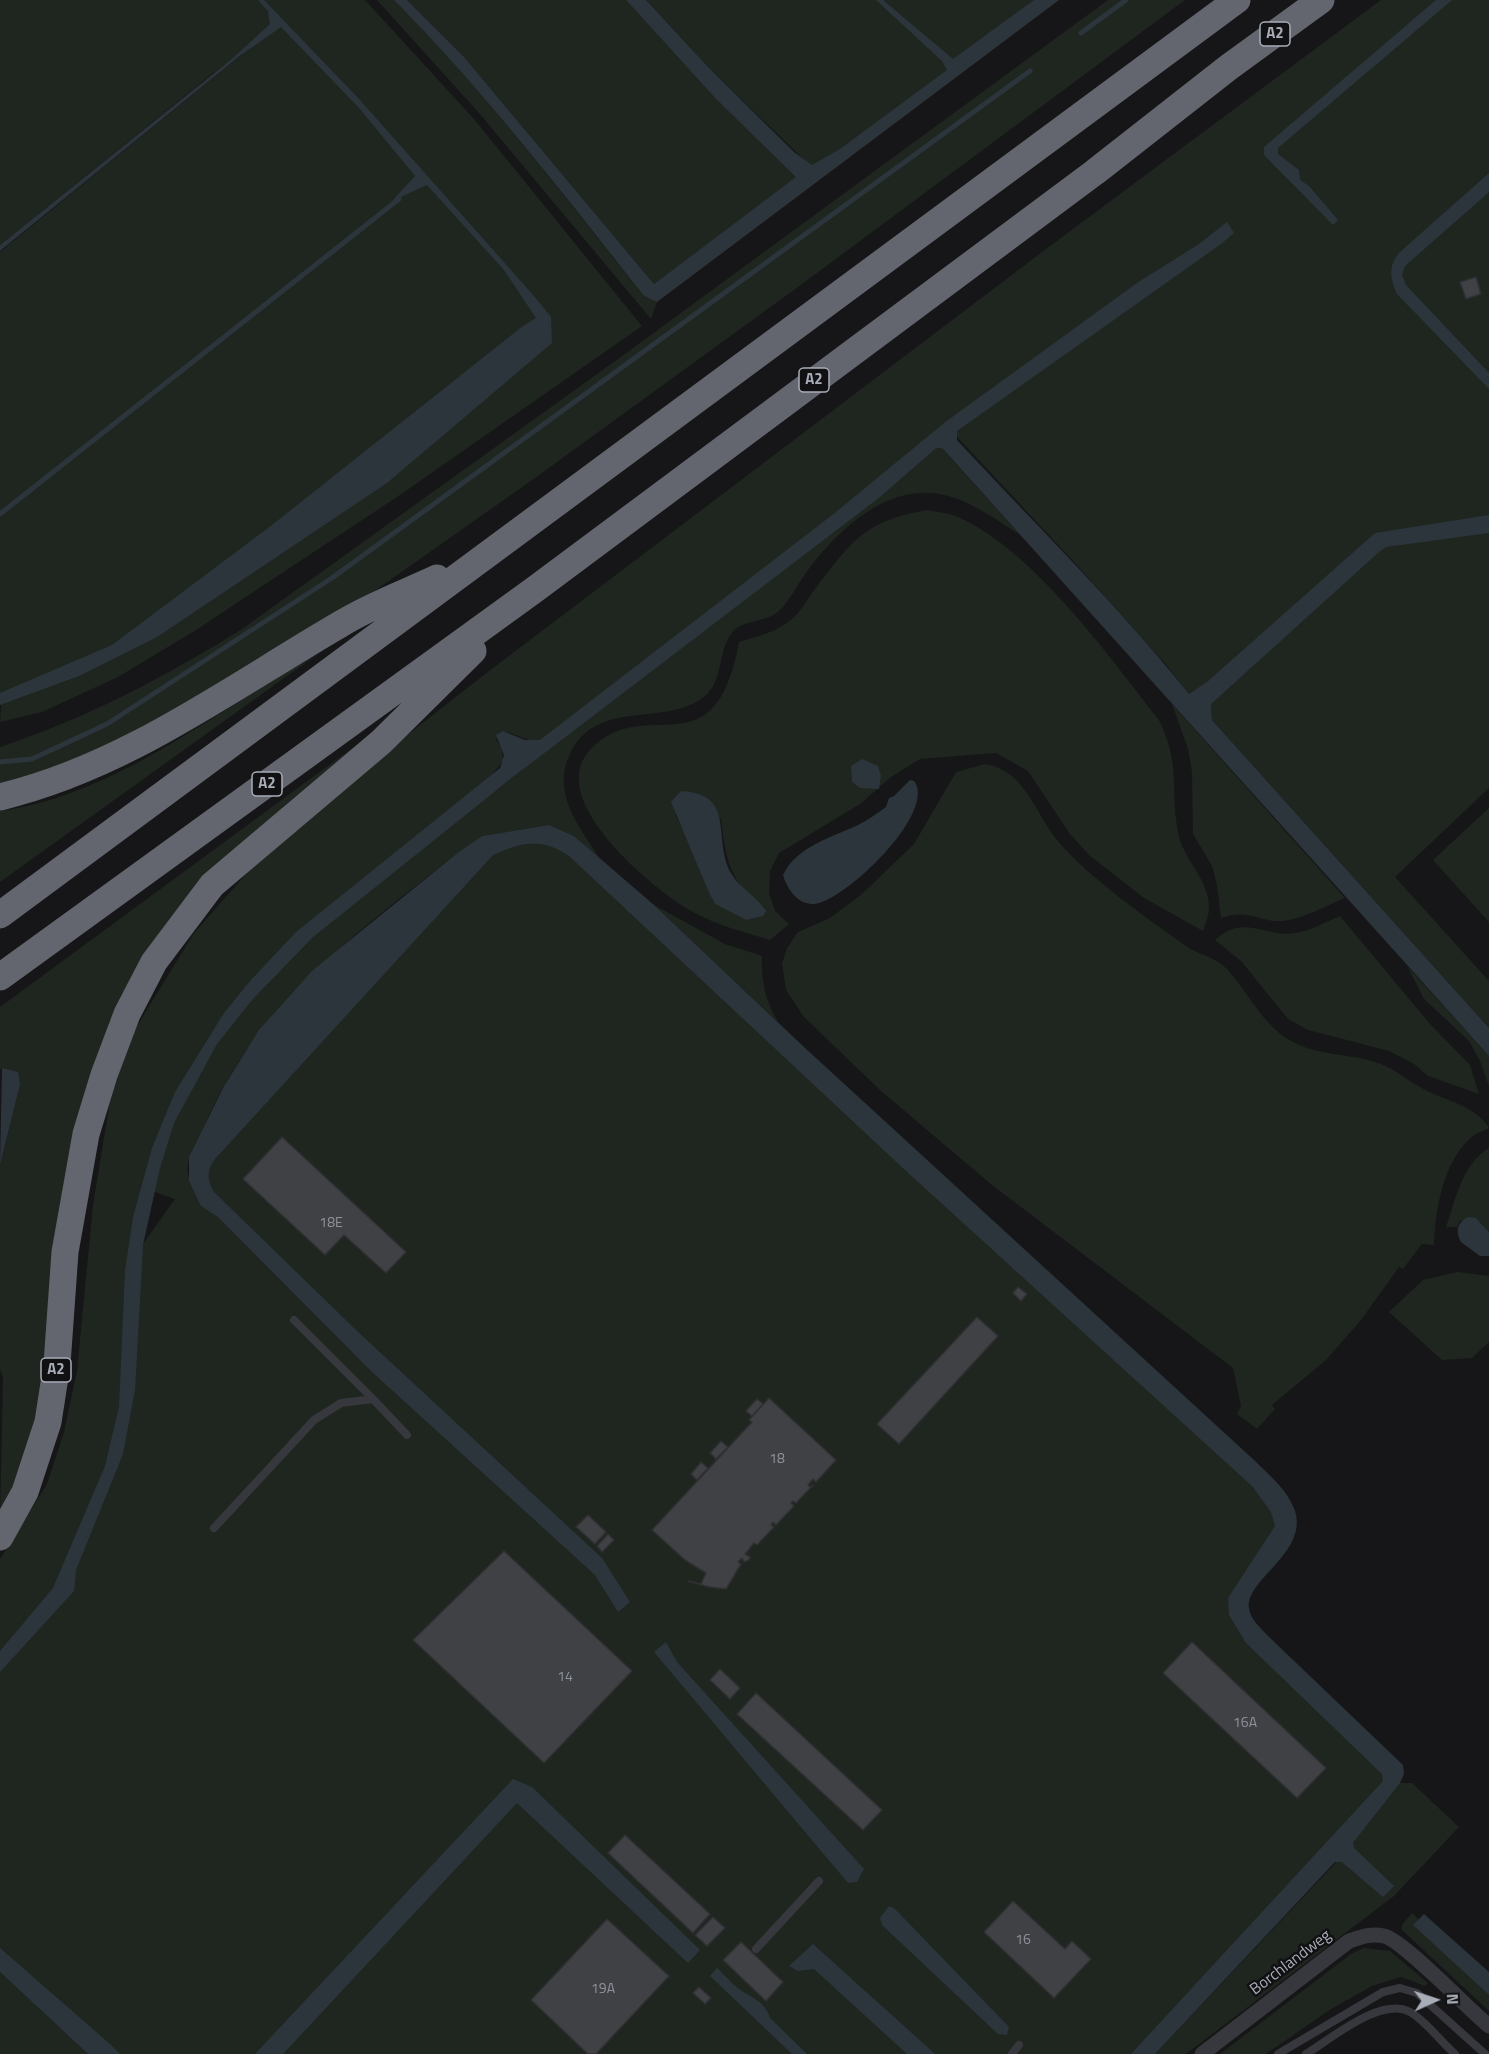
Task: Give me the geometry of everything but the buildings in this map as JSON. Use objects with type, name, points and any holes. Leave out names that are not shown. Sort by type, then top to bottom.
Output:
[{"type":"highway","points":[[0,915],[1237,0]]},
{"type":"highway","name":"A2","points":[[0,977],[534,591],[1095,172],[1229,67],[1321,0]]},
{"type":"highway","points":[[0,797],[44,787],[124,752],[241,686],[340,623],[493,552]]},
{"type":"highway","name":"A2","points":[[0,1537],[25,1492],[48,1422],[57,1364],[65,1252],[86,1134],[127,1014],[154,962],[212,885],[381,742],[534,591]]},
{"type":"street","name":"Borchlandweg","points":[[1202,2054],[1349,1941],[1366,1935],[1386,1936],[1408,1951],[1489,2026]]},
{"type":"lane","points":[[294,1320],[407,1435]]},
{"type":"lane","points":[[214,1528],[314,1420],[341,1403],[373,1399]]},
{"type":"lane","points":[[756,1949],[819,1881]]},
{"type":"lane","points":[[1278,2054],[1383,1992],[1400,1988],[1417,1993],[1485,2054]]},
{"type":"lane","points":[[1306,2054],[1373,2012],[1386,2008],[1411,2013],[1455,2054]]},
{"type":"lane","points":[[1012,2054],[1019,2045]]},
{"type":"shaded area","points":[[0,0],[365,0],[474,119],[642,326],[400,495],[196,630],[118,677],[42,712],[0,722],[2,693],[0,693],[0,252],[267,34],[212,74],[0,245]]},
{"type":"shaded area","points":[[258,0],[264,0],[359,99],[534,296],[551,317],[552,343],[387,483],[157,637],[79,676],[0,705],[0,693],[112,645],[272,525],[536,318],[504,270],[427,185],[392,201],[415,176],[360,109],[281,27],[241,55],[0,251],[0,245],[233,58],[270,24],[268,11]]},
{"type":"shaded area","points":[[377,0],[394,0],[492,107],[644,296],[657,302],[651,319],[479,113]]},
{"type":"shaded area","points":[[394,0],[407,0],[464,57],[654,284],[796,177],[716,99],[626,0],[646,0],[709,68],[794,152],[812,165],[840,149],[947,70],[942,61],[876,0],[883,0],[953,59],[1034,0],[1059,0],[657,302],[644,296],[492,107]]},
{"type":"shaded area","points":[[407,0],[626,0],[716,99],[797,177],[654,284],[464,57]]},
{"type":"shaded area","points":[[646,0],[1056,0],[822,177],[709,68]]},
{"type":"shaded area","points":[[1108,0],[1185,0],[798,287],[535,478],[356,604],[201,704],[0,792],[0,747],[64,723],[125,695],[184,664],[242,629],[618,359]]},
{"type":"shaded area","points":[[1381,0],[1489,0],[1489,788],[1395,877],[1489,981],[1489,1028],[1212,720],[1211,704],[1188,694],[1168,667],[1075,563],[944,423],[930,435],[1020,535],[967,503],[948,496],[927,493],[906,495],[887,501],[868,511],[851,524],[821,554],[779,611],[767,618],[735,629],[724,649],[715,683],[705,696],[689,706],[671,711],[613,719],[596,726],[581,738],[569,756],[565,770],[566,797],[577,823],[600,859],[574,836],[549,825],[482,836],[460,851],[384,911],[314,972],[252,1042],[226,1082],[192,1152],[188,1165],[189,1178],[205,1156],[482,850],[505,837],[524,831],[533,830],[569,839],[1256,1475],[1278,1506],[1283,1519],[1281,1533],[1276,1546],[1237,1595],[1231,1607],[1240,1628],[1387,1770],[1386,1787],[1136,2054],[101,2054],[0,1958],[0,1559],[47,1484],[64,1432],[77,1371],[93,1205],[113,1083],[132,1034],[194,933],[246,874],[352,778],[493,668],[1046,249]],"holes":[[[507,732],[535,742],[541,755],[496,791],[489,778],[503,761],[502,748],[496,739]],[[146,1189],[175,1199],[138,1251],[130,1375],[124,1402],[138,1231]]]},
{"type":"shaded area","points":[[1436,0],[1452,0],[1278,148],[1278,154],[1299,170],[1300,180],[1309,186],[1338,220],[1333,225],[1264,155],[1264,147]]},
{"type":"shaded area","points":[[1489,173],[1489,192],[1405,266],[1402,275],[1406,285],[1489,373],[1489,389],[1397,294],[1391,272],[1393,262],[1400,252]]},
{"type":"shaded area","points":[[1227,222],[1234,233],[1221,244],[957,431],[957,440],[1105,596],[1189,694],[1207,682],[1375,533],[1489,515],[1489,533],[1386,547],[1211,704],[1212,720],[1489,1028],[1489,1056],[942,448],[936,448],[880,497],[513,777],[312,938],[252,1000],[217,1044],[174,1123],[160,1168],[143,1245],[135,1390],[123,1454],[76,1570],[74,1591],[0,1672],[0,1651],[53,1588],[105,1466],[119,1407],[125,1271],[133,1217],[152,1148],[175,1092],[224,1013],[250,981],[296,932],[500,768],[504,755],[496,735],[503,731],[525,740],[540,740],[836,512],[944,423],[1137,283],[1199,244]]},
{"type":"shaded area","points":[[927,510],[958,517],[986,533],[1014,554],[1068,607],[1159,720],[1166,736],[1173,764],[1178,832],[1208,898],[1209,911],[1203,931],[1144,898],[1089,855],[1070,834],[1028,771],[996,753],[920,759],[891,777],[860,804],[779,853],[770,871],[769,893],[775,911],[789,924],[770,940],[711,921],[675,901],[630,864],[591,816],[581,792],[580,769],[591,749],[613,733],[635,727],[677,724],[696,719],[713,707],[728,683],[739,642],[768,633],[787,623],[799,611],[839,558],[861,536],[888,520]],"holes":[[[675,814],[721,819],[731,869],[743,888],[764,907],[746,920],[715,904],[693,849]]]},
{"type":"shaded area","points":[[326,648],[0,882],[0,811],[33,805],[66,795],[130,767],[220,714],[298,662]]},
{"type":"shaded area","points":[[1172,704],[1345,898],[1290,920],[1274,921],[1238,914],[1221,918],[1212,866],[1193,834],[1192,772],[1188,749]]},
{"type":"shaded area","points":[[355,746],[283,807],[110,1020],[42,1414],[0,1518],[3,1378],[0,1369],[0,1165],[20,1085],[2,1068],[0,1070],[0,1007]]},
{"type":"shaded area","points":[[862,759],[878,766],[881,776],[879,789],[860,788],[852,782],[851,766]]},
{"type":"shaded area","points":[[985,764],[999,768],[1020,784],[1057,840],[1100,882],[1183,944],[1217,961],[1227,969],[1266,1020],[1285,1037],[1307,1048],[1361,1058],[1386,1066],[1429,1092],[1476,1113],[1489,1128],[1475,1135],[1463,1146],[1448,1171],[1436,1216],[1434,1245],[1422,1244],[1403,1269],[1399,1267],[1361,1320],[1326,1360],[1272,1405],[1275,1409],[1257,1429],[1237,1414],[1241,1406],[1233,1368],[992,1185],[881,1091],[804,1017],[786,990],[782,964],[787,948],[798,932],[830,918],[862,894],[914,844],[956,772]]},
{"type":"shaded area","points":[[910,780],[914,781],[918,795],[913,813],[901,833],[884,853],[846,888],[828,899],[808,904],[798,899],[787,886],[783,875],[789,865],[816,844],[858,825],[886,807],[889,798]]},
{"type":"shaded area","points":[[681,791],[698,794],[710,800],[716,809],[720,820],[726,860],[731,873],[739,884],[763,906],[766,911],[763,916],[746,920],[715,904],[671,802]]},
{"type":"shaded area","points":[[1489,808],[1489,922],[1433,860]]},
{"type":"shaded area","points":[[549,825],[574,836],[654,905],[804,1047],[1254,1460],[1278,1483],[1292,1503],[1297,1526],[1293,1540],[1256,1587],[1250,1598],[1251,1616],[1267,1635],[1403,1765],[1404,1774],[1400,1783],[1353,1843],[1354,1848],[1394,1886],[1383,1897],[1342,1862],[1335,1862],[1155,2054],[1131,2054],[1383,1781],[1382,1774],[1246,1643],[1229,1615],[1228,1598],[1275,1526],[1271,1512],[1253,1487],[905,1170],[569,856],[550,846],[532,843],[493,855],[215,1159],[208,1176],[214,1192],[357,1331],[602,1558],[630,1602],[618,1612],[595,1575],[371,1371],[218,1217],[201,1206],[189,1181],[189,1157],[224,1086],[259,1030],[313,970],[460,851],[482,836]]},
{"type":"shaded area","points":[[654,905],[725,944],[762,956],[765,990],[778,1022]]},
{"type":"shaded area","points":[[1340,916],[1430,1024],[1470,1065],[1479,1094],[1428,1076],[1414,1064],[1389,1051],[1308,1030],[1288,1019],[1241,961],[1215,940],[1225,932],[1245,927],[1285,934],[1296,933]]},
{"type":"shaded area","points":[[1407,966],[1489,1056],[1489,1086],[1480,1061],[1469,1041],[1424,999]]},
{"type":"shaded area","points":[[2,1068],[18,1072],[20,1085],[0,1165]]},
{"type":"shaded area","points":[[1489,1148],[1489,1232],[1476,1218],[1460,1221],[1457,1227],[1446,1227],[1466,1173],[1472,1163]]},
{"type":"shaded area","points":[[1468,1217],[1476,1218],[1489,1232],[1489,1256],[1480,1256],[1461,1242],[1458,1227]]},
{"type":"shaded area","points":[[1457,1272],[1489,1276],[1489,1342],[1472,1358],[1442,1360],[1389,1312],[1423,1280]]},
{"type":"shaded area","points":[[666,1642],[677,1662],[864,1869],[857,1882],[848,1883],[654,1652]]},
{"type":"shaded area","points":[[513,1779],[532,1787],[700,1950],[688,1963],[517,1803],[283,2054],[255,2054]]},
{"type":"shaded area","points":[[1400,1783],[1412,1783],[1459,1827],[1394,1896],[1186,2054],[1155,2054],[1345,1853]]},
{"type":"shaded area","points":[[889,1906],[894,1908],[1009,2027],[1007,2035],[998,2034],[882,1925],[880,1918]]},
{"type":"shaded area","points":[[1412,1913],[1419,1920],[1414,1925],[1489,1995],[1489,2011],[1402,1930],[1402,1925]]},
{"type":"shaded area","points":[[1424,1914],[1489,1972],[1489,1995],[1413,1925]]},
{"type":"shaded area","points":[[813,1944],[935,2054],[907,2054],[814,1969],[798,1971],[789,1966]]},
{"type":"shaded area","points":[[0,1948],[120,2054],[88,2054],[0,1972]]},
{"type":"shaded area","points":[[1364,1948],[1390,1951],[1428,1983],[1425,1986],[1401,1977],[1372,1986],[1331,2009],[1266,2054],[1220,2054],[1351,1954]]},
{"type":"shaded area","points":[[717,1968],[735,1986],[760,2003],[770,2018],[807,2054],[792,2054],[710,1976]]},
{"type":"shaded area","points":[[0,1972],[88,2054],[0,2054]]},
{"type":"waterway","points":[[1081,33],[1126,0]]},
{"type":"waterway","points":[[0,762],[32,759],[107,724],[332,578],[1030,71]]},
{"type":"waterway","points":[[0,514],[399,199]]}]
